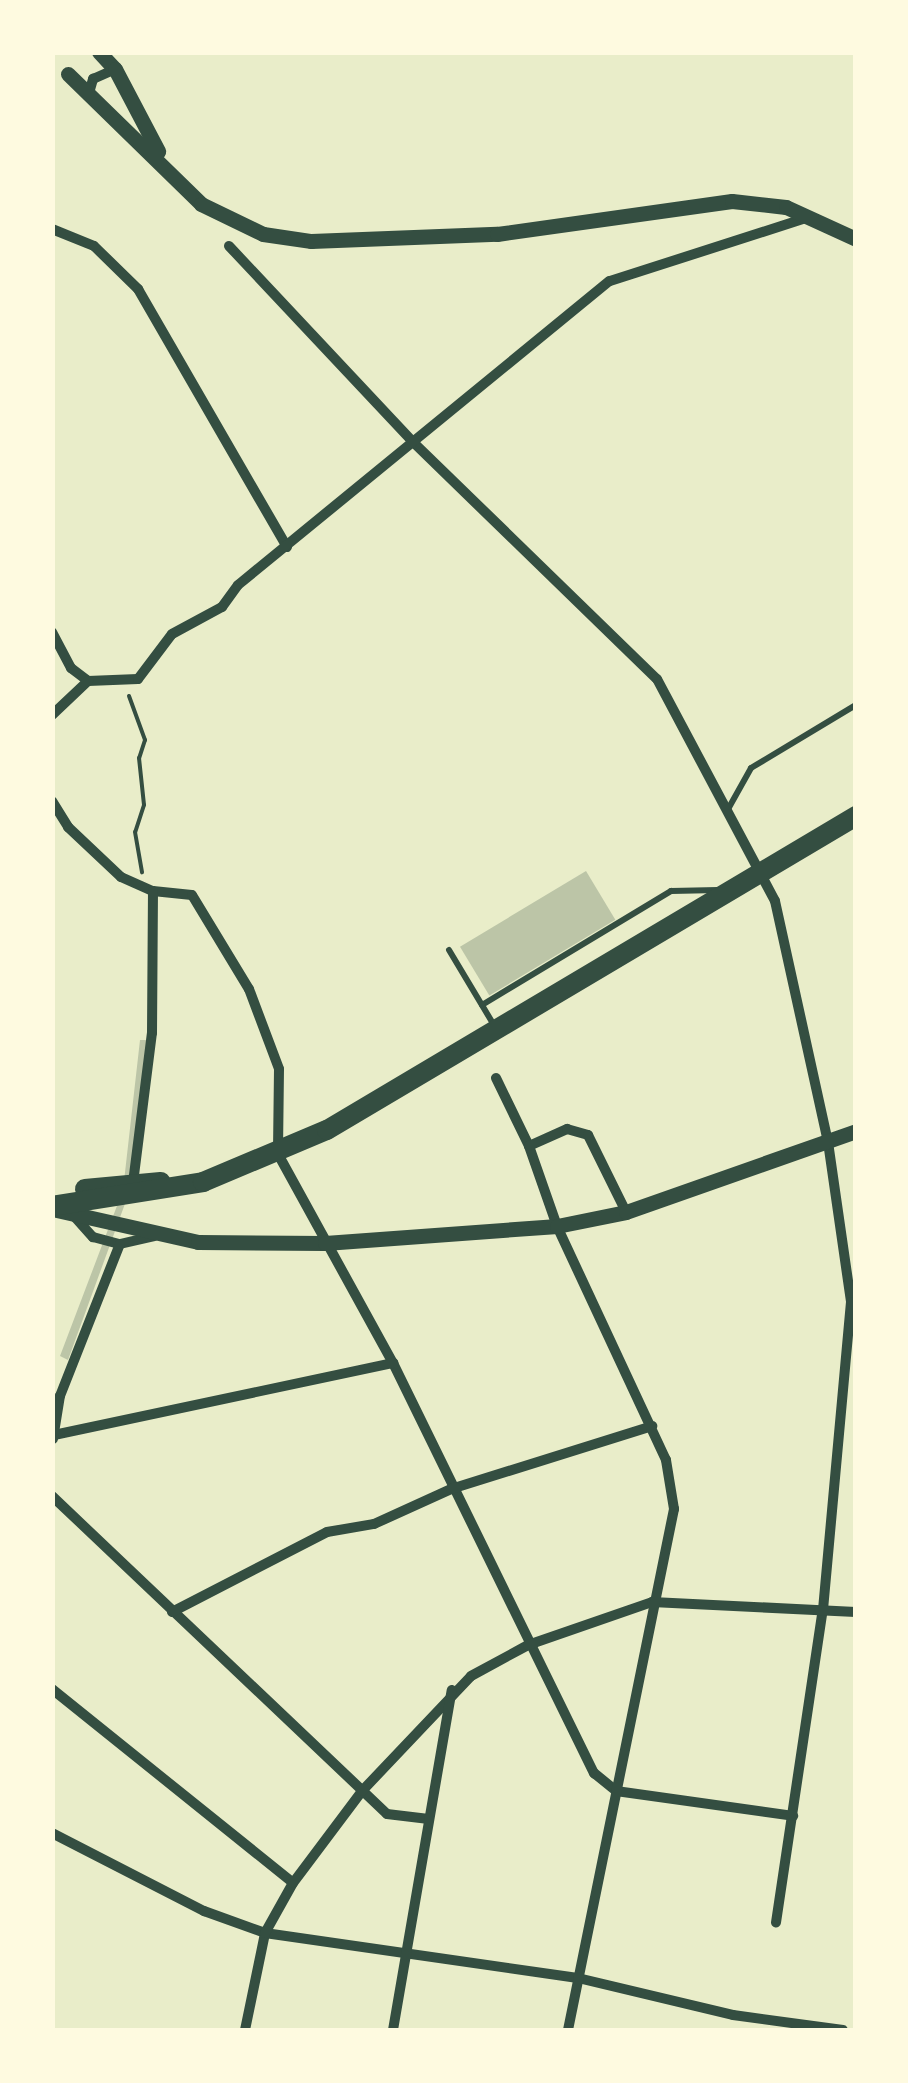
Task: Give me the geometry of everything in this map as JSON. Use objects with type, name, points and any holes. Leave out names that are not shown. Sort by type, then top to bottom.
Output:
[{"type":"main road","points":[[52,1207],[203,1182],[278,1154],[498,1033],[725,891],[856,816]]},
{"type":"main road","points":[[52,1192],[133,1183],[203,1182]]},
{"type":"street","points":[[98,52],[115,69],[165,163]]},
{"type":"street","points":[[89,93],[92,79],[115,69]]},
{"type":"street","points":[[68,74],[226,220],[310,241],[498,234],[732,201],[810,217],[855,238]]},
{"type":"street","points":[[52,632],[71,668],[88,682],[138,678],[172,634],[222,607],[238,585],[610,280],[810,217]]},
{"type":"street","points":[[52,228],[94,246],[138,289],[287,548]]},
{"type":"street","points":[[228,246],[414,442],[657,679],[760,870],[788,941],[828,1142],[853,1301],[824,1608],[776,1924]]},
{"type":"street","points":[[52,715],[88,682]]},
{"type":"street","points":[[52,801],[100,861],[153,891],[192,895],[263,1015],[279,1069],[278,1154],[393,1364],[582,1752],[616,1791],[792,1816]]},
{"type":"street","points":[[133,1183],[152,1033],[153,891]]},
{"type":"street","points":[[496,1078],[529,1146],[557,1226],[652,1426],[672,1483],[674,1509],[652,1602],[568,2030]]},
{"type":"street","points":[[529,1146],[567,1129],[588,1136],[626,1212]]},
{"type":"street","points":[[52,1207],[154,1236],[325,1243],[557,1226],[626,1212],[856,1131]]},
{"type":"street","points":[[73,1215],[93,1237],[120,1244],[154,1236]]},
{"type":"street","points":[[120,1244],[56,1394],[53,1438],[393,1364]]},
{"type":"street","points":[[172,1612],[327,1532],[374,1524],[452,1488],[652,1426]]},
{"type":"street","points":[[52,1496],[387,1814],[430,1819]]},
{"type":"street","points":[[244,2030],[264,1933],[293,1884],[362,1792],[452,1689],[528,1645],[652,1602],[856,1612]]},
{"type":"street","points":[[393,2030],[452,1689]]},
{"type":"street","points":[[52,1690],[293,1884]]},
{"type":"street","points":[[52,1833],[204,1911],[264,1933],[407,1950],[578,1978],[734,2015],[843,2030]]},
{"type":"lane","points":[[727,812],[751,768],[856,706]]},
{"type":"lane","points":[[482,1005],[671,891],[725,891]]},
{"type":"lane","points":[[449,950],[498,1033]]},
{"type":"path","points":[[122,682],[145,740],[138,758],[144,805],[135,832],[144,868],[135,884]]},
{"type":"building","points":[[586,871],[615,920],[489,996],[460,947]]},
{"type":"building","points":[[140,1040],[148,1040],[130,1190],[68,1360],[60,1356],[123,1190]]}]
